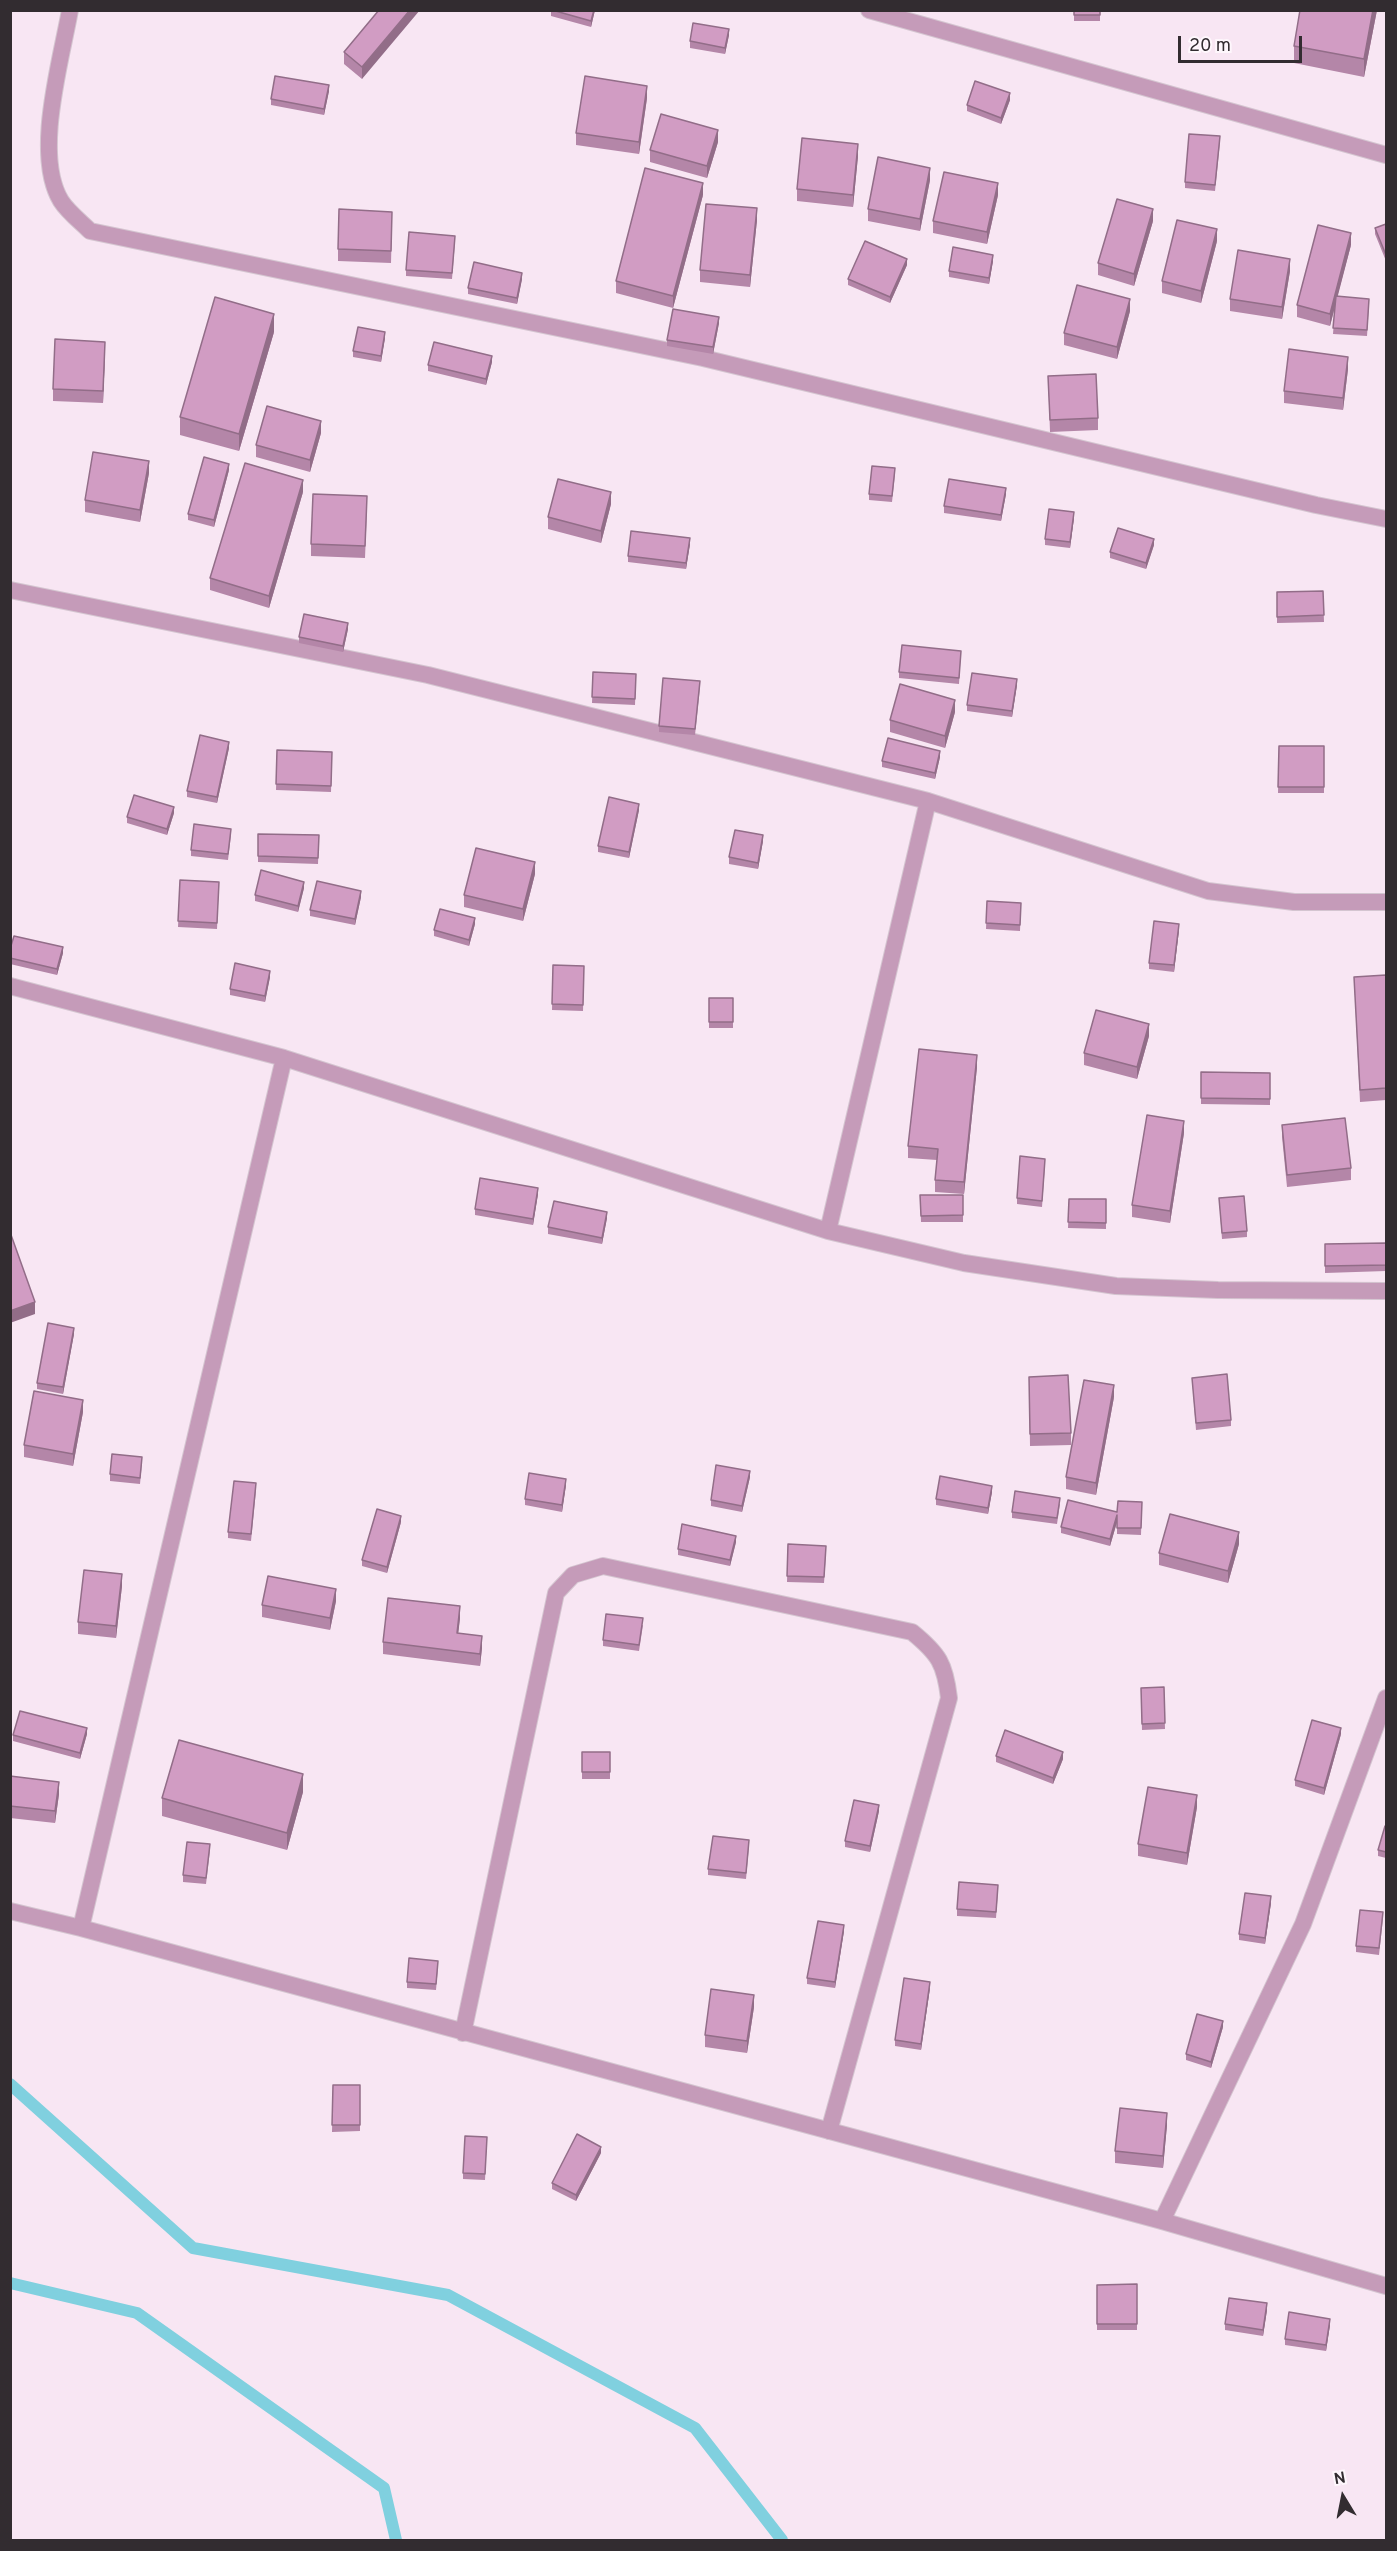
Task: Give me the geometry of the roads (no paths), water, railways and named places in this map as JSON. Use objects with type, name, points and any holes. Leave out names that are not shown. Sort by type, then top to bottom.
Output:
[{"type":"street","points":[[70,10],[49,120],[50,168],[61,201],[90,231],[703,358],[1316,506],[1386,519]]},
{"type":"street","points":[[869,10],[1386,155]]},
{"type":"street","points":[[10,590],[428,675],[928,801],[1208,891],[1294,902],[1386,902]]},
{"type":"street","points":[[828,1231],[928,801]]},
{"type":"street","points":[[10,986],[284,1058],[828,1231],[964,1263],[1116,1286],[1218,1290],[1386,1291]]},
{"type":"street","points":[[81,1928],[284,1058]]},
{"type":"street","points":[[464,2033],[556,1593],[573,1575],[603,1566],[912,1632],[934,1650],[946,1671],[949,1698],[830,2131]]},
{"type":"street","points":[[1162,2221],[1303,1924],[1386,1698]]},
{"type":"street","points":[[10,1911],[81,1928],[1162,2221],[1386,2286]]},
{"type":"waterway","points":[[10,2084],[193,2248],[448,2295],[695,2428],[782,2540]]},
{"type":"waterway","points":[[10,2283],[137,2313],[384,2488],[396,2540]]}]
